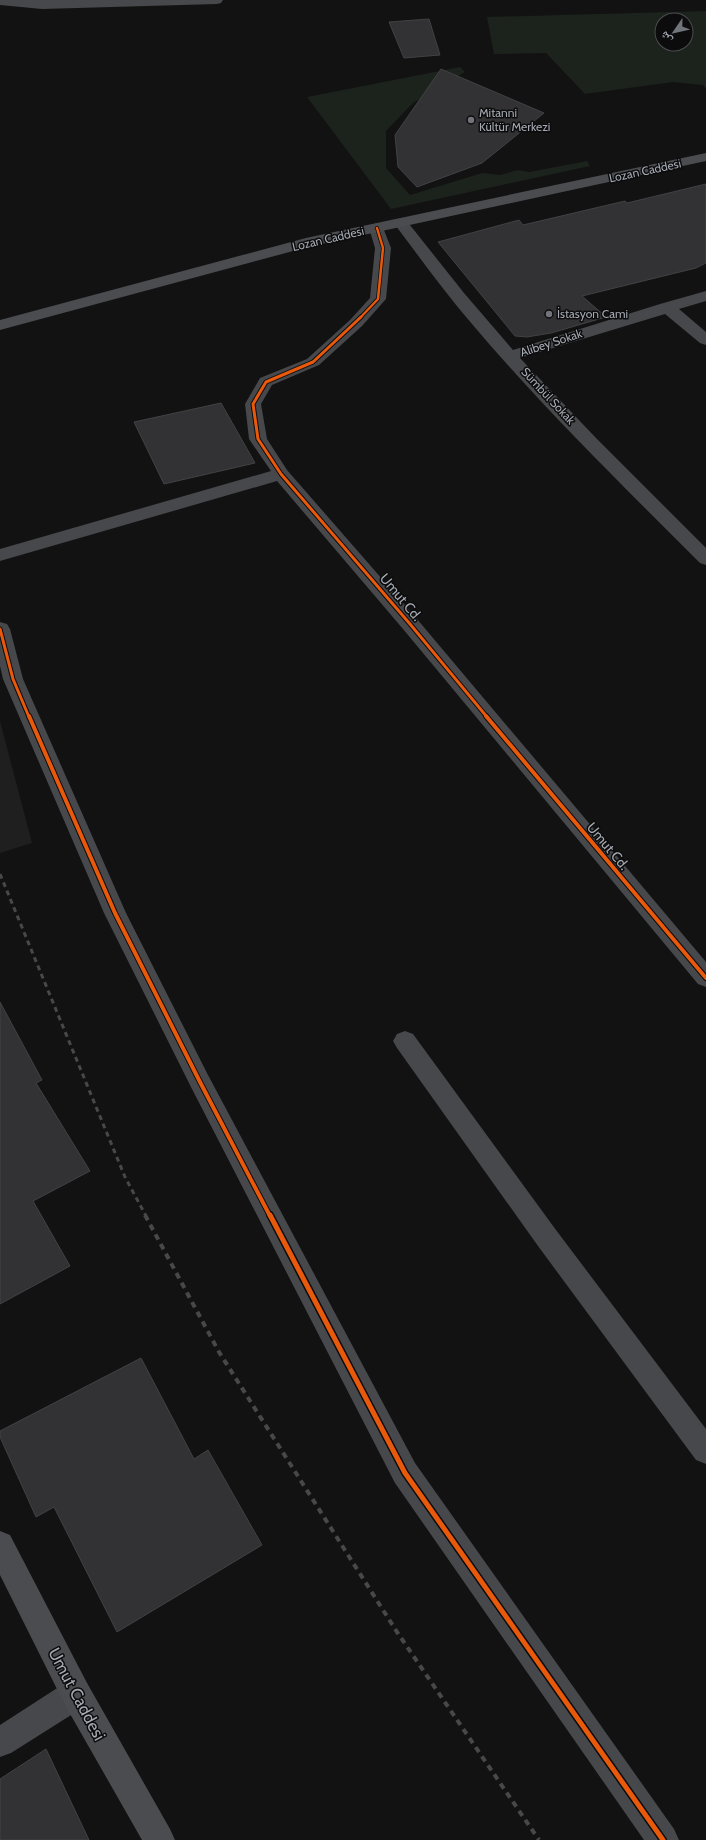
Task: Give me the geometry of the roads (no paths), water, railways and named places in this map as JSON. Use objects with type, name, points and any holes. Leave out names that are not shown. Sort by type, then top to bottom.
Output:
[{"type":"main road","name":"Lozan Caddesi","points":[[0,325],[306,243],[706,157]]},
{"type":"main road","name":"Umut Caddesi","points":[[0,1545],[76,1694],[159,1840]]},
{"type":"street","points":[[0,1],[42,5],[217,0]]},
{"type":"street","name":"Sümbül Sokak","points":[[401,223],[478,320],[544,394],[706,559]]},
{"type":"street","name":"Umut Cd.","points":[[377,228],[383,248],[378,299],[356,323],[314,362],[266,382],[253,404],[258,438],[281,474],[410,624],[706,978]]},
{"type":"street","name":"Alibey Sokak","points":[[510,356],[706,296]]},
{"type":"street","points":[[666,307],[706,340]]},
{"type":"street","points":[[0,555],[281,474]]},
{"type":"street","points":[[0,629],[13,680],[116,913],[200,1082],[405,1473],[663,1840]]},
{"type":"street","points":[[405,1041],[547,1238],[706,1451]]},
{"type":"street","points":[[0,1742],[76,1694]]},
{"type":"railway","points":[[0,874],[125,1177],[146,1216]]},
{"type":"railway","points":[[145,1215],[219,1352],[397,1632],[539,1840]]},
{"type":"place","name":"Mitanni Kültür Merkezi","points":[[471,120]]},
{"type":"place","name":"İstasyon Cami","points":[[549,314]]}]
